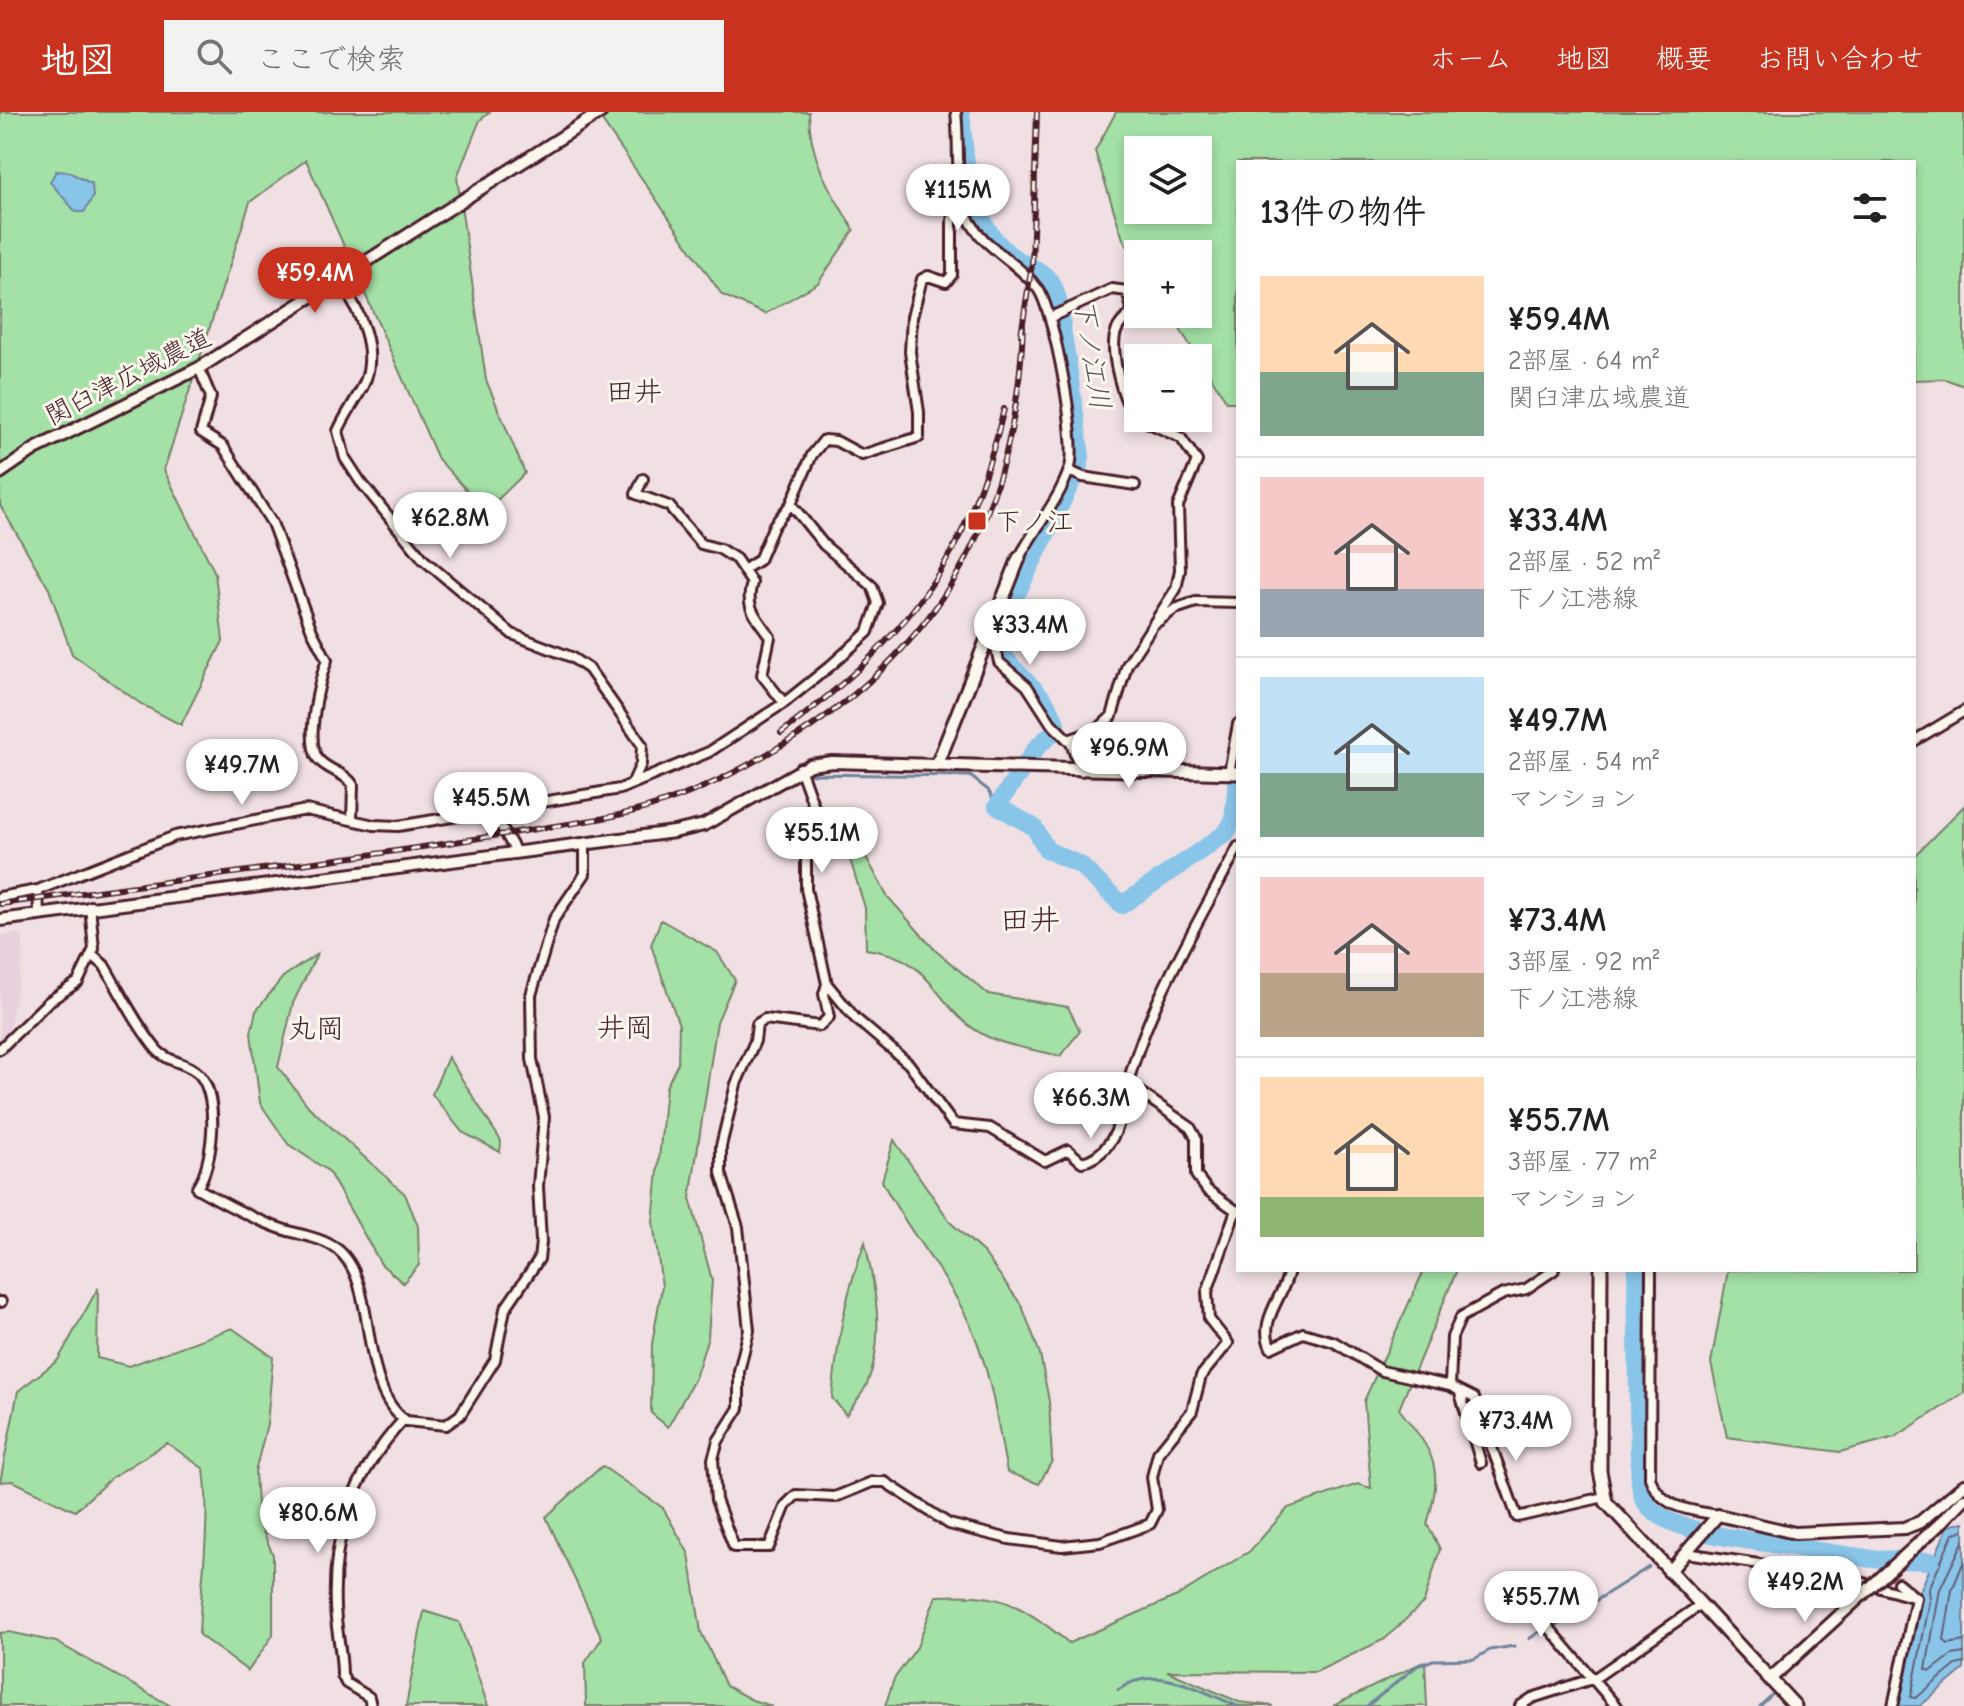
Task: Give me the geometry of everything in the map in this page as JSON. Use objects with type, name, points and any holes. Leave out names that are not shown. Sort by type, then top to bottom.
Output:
[{"type":"main road","points":[[1019,558],[937,765],[1232,773]]},
{"type":"main road","points":[[1601,1272],[1600,1471],[1604,1497],[1615,1516],[1795,1706]]},
{"type":"street","name":"関臼津広域農道","points":[[0,473],[35,449],[199,368],[601,112]]},
{"type":"street","points":[[956,112],[961,194],[978,234],[1033,283],[1053,316],[1071,439],[1074,473],[1019,558]]},
{"type":"street","points":[[745,569],[759,560],[774,525],[791,504],[812,455],[824,440],[836,441],[862,455],[919,437],[919,412],[910,352],[912,317],[922,279],[928,276],[946,282],[952,275],[952,220],[961,194]]},
{"type":"street","points":[[339,280],[356,304],[369,360],[364,384],[338,431],[345,458],[411,546],[498,624],[523,641],[571,657],[586,666],[610,705],[640,740],[641,764],[632,785]]},
{"type":"street","points":[[1053,316],[1112,289],[1127,291],[1133,312],[1118,328],[1114,349],[1124,396]]},
{"type":"street","points":[[199,368],[211,397],[201,432],[223,446],[272,523],[312,631],[327,660],[314,710],[313,750],[323,763],[353,785],[352,820]]},
{"type":"street","points":[[1068,740],[1097,730],[1112,716],[1127,665],[1178,583],[1178,506],[1197,461],[1178,436],[1169,432]]},
{"type":"street","points":[[1074,473],[1135,485]]},
{"type":"street","points":[[643,479],[636,494],[667,504],[701,544],[727,552],[745,569],[752,583],[749,606],[770,637],[762,675],[784,703]]},
{"type":"street","points":[[0,897],[38,890],[160,841],[194,832],[306,810],[398,826],[493,812],[632,785],[709,752],[784,703],[865,635],[878,603],[872,586],[824,545],[791,504]]},
{"type":"street","points":[[1150,627],[1192,603],[1217,600],[1236,603]]},
{"type":"street","points":[[994,615],[992,636],[997,657],[1027,686],[1054,726],[1068,740],[1081,771]]},
{"type":"street","points":[[1916,740],[1964,711]]},
{"type":"street","points":[[1232,773],[1236,740]]},
{"type":"street","points":[[0,920],[704,825],[802,773],[832,762],[937,765]]},
{"type":"street","points":[[802,773],[814,812],[806,848],[806,889],[827,984],[855,1018],[909,1064],[953,1124],[990,1128],[1045,1161],[1068,1150],[1082,1162],[1095,1159],[1119,1125],[1128,1084],[1159,999],[1236,851]]},
{"type":"street","points":[[493,812],[516,852]]},
{"type":"street","points":[[92,955],[104,965],[160,1054],[195,1071],[203,1080],[213,1125],[209,1170],[197,1188],[225,1204],[339,1250],[361,1289],[373,1359],[384,1390],[404,1419],[446,1425],[460,1415],[495,1360],[505,1309],[539,1259],[538,1186],[544,1117],[532,1059],[531,995],[554,919],[585,874],[585,843]]},
{"type":"street","points":[[38,890],[39,913]]},
{"type":"street","points":[[0,1049],[44,1005],[76,984],[92,955],[95,939],[90,906]]},
{"type":"street","points":[[827,984],[824,994],[829,1017],[820,1026],[772,1019],[759,1021],[752,1050],[736,1084],[721,1146],[721,1173],[738,1227],[749,1330],[739,1371],[739,1408],[718,1441],[713,1459],[716,1500],[734,1547],[769,1547],[786,1505],[796,1495],[835,1497],[872,1482],[894,1486],[949,1524],[1024,1541],[1062,1546],[1100,1542],[1150,1524],[1157,1510],[1152,1477],[1158,1453],[1192,1411],[1201,1376],[1228,1343],[1209,1319],[1207,1292],[1236,1214]]},
{"type":"street","points":[[1128,1084],[1190,1127],[1196,1138],[1196,1175],[1207,1190],[1236,1210]]},
{"type":"street","points":[[1288,1272],[1268,1323],[1267,1340],[1271,1348],[1303,1333],[1334,1342],[1382,1371],[1450,1386],[1474,1398],[1517,1517],[1604,1497]]},
{"type":"street","points":[[1450,1386],[1452,1337],[1461,1317],[1503,1294],[1526,1289],[1551,1272]]},
{"type":"street","points":[[1651,1272],[1650,1478],[1656,1490],[1669,1502],[1691,1513],[1795,1533],[1905,1528],[1920,1522],[1964,1485]]},
{"type":"street","points":[[1460,1393],[1481,1463]]},
{"type":"street","points":[[371,1706],[369,1697],[346,1683],[342,1675],[334,1560],[343,1520],[357,1487],[404,1419]]},
{"type":"street","points":[[1770,1679],[1964,1499]]},
{"type":"street","points":[[1669,1572],[1717,1516]]},
{"type":"street","points":[[1688,1550],[1839,1576],[1916,1598]]},
{"type":"street","points":[[1516,1578],[1545,1623],[1616,1706]]},
{"type":"street","points":[[1898,1583],[1916,1598]]},
{"type":"street","points":[[1893,1706],[1916,1598]]},
{"type":"street","points":[[1520,1706],[1532,1698],[1595,1678],[1700,1605]]},
{"type":"shaded area","points":[[18,933],[23,936],[23,957],[9,1030],[0,1041],[0,936]]},
{"type":"green space","points":[[0,112],[490,112],[480,120],[457,177],[486,380],[525,473],[486,511],[438,459],[306,160],[250,202],[164,470],[215,573],[223,641],[181,725],[141,704],[72,654],[49,589],[0,505]]},
{"type":"green space","points":[[596,112],[809,112],[817,160],[829,188],[854,230],[818,283],[765,314],[722,295]]},
{"type":"green space","points":[[1116,112],[1964,112],[1964,386],[1945,379],[1916,380],[1916,160],[1236,160],[1236,402],[1227,402],[1212,379],[1212,344],[1189,344],[1179,328],[1212,328],[1212,240],[1124,241],[1095,151]]},
{"type":"green space","points":[[1964,806],[1964,1393],[1895,1437],[1840,1452],[1727,1437],[1711,1363],[1728,1272],[1916,1272],[1916,854]]},
{"type":"green space","points":[[856,838],[887,896],[936,951],[988,994],[1068,1007],[1080,1031],[1060,1056],[988,1037],[955,1013],[922,973],[890,954],[866,949],[865,908],[849,856]]},
{"type":"green space","points":[[661,920],[717,952],[735,980],[717,1022],[690,1198],[712,1280],[708,1337],[695,1378],[668,1427],[651,1413],[652,1344],[662,1286],[653,1222],[666,1087],[678,1063],[679,1025],[651,945]]},
{"type":"green space","points":[[317,954],[293,1003],[278,1067],[309,1107],[405,1194],[418,1226],[419,1265],[403,1283],[381,1264],[328,1171],[288,1144],[260,1103],[251,1033],[256,1011],[283,977]]},
{"type":"green space","points":[[448,1057],[501,1141],[500,1152],[462,1132],[432,1094]]},
{"type":"green space","points":[[894,1140],[951,1223],[984,1253],[1022,1306],[1040,1354],[1049,1401],[1052,1461],[1039,1484],[1007,1472],[990,1385],[974,1334],[954,1294],[882,1181]]},
{"type":"green space","points":[[865,1242],[877,1313],[876,1348],[867,1384],[846,1415],[832,1398],[834,1377],[847,1300]]},
{"type":"green space","points":[[1423,1272],[1456,1272],[1399,1409],[1421,1438],[1433,1462],[1435,1488],[1427,1524],[1440,1549],[1424,1602],[1385,1639],[1316,1672],[1167,1671],[1239,1702],[1273,1706],[885,1706],[894,1679],[917,1647],[936,1596],[978,1596],[1008,1603],[1036,1618],[1069,1643],[1177,1596],[1250,1551],[1288,1508],[1358,1484],[1371,1488],[1364,1401]]},
{"type":"green space","points":[[98,1288],[97,1358],[129,1366],[232,1328],[273,1357],[267,1424],[255,1472],[258,1519],[273,1555],[273,1635],[248,1671],[199,1635],[206,1531],[204,1469],[167,1443],[111,1478],[75,1511],[13,1481],[0,1482],[18,1391],[58,1360]]},
{"type":"green space","points":[[602,1466],[663,1508],[689,1554],[701,1632],[726,1686],[752,1700],[772,1706],[586,1706],[585,1663],[602,1638],[546,1517]]},
{"type":"green space","points":[[424,1611],[459,1622],[488,1706],[406,1706]]},
{"type":"green space","points":[[9,1632],[56,1642],[171,1706],[0,1706],[0,1633]]},
{"type":"green space","points":[[1425,1661],[1427,1706],[1333,1706]]},
{"type":"water","points":[[56,171],[69,172],[92,184],[93,197],[84,212],[76,212],[50,182]]},
{"type":"water","points":[[1964,1522],[1964,1669],[1920,1706],[1899,1706],[1922,1598],[1920,1591],[1948,1526]]},
{"type":"waterway","name":"下ノ江川","points":[[961,112],[971,189],[985,224],[1009,254],[1045,275],[1056,292],[1081,457],[1078,469],[1002,624],[1004,654],[1049,708],[1056,723],[1054,732],[1037,747],[997,806],[1034,827],[1047,850],[1080,865],[1122,905],[1226,833],[1233,821],[1236,792]]},
{"type":"waterway","points":[[805,774],[970,776],[988,790],[997,806]]},
{"type":"waterway","points":[[594,849],[696,834],[746,807]]},
{"type":"waterway","points":[[424,870],[583,851]]},
{"type":"waterway","name":"下ノ江川","points":[[1636,1272],[1640,1479],[1647,1505],[1678,1525],[1726,1537],[1872,1559],[1931,1561]]},
{"type":"waterway","points":[[1556,1626],[1649,1567]]},
{"type":"waterway","points":[[1529,1639],[1542,1630]]},
{"type":"waterway","points":[[1367,1706],[1417,1666],[1433,1660],[1474,1659],[1490,1650],[1514,1646]]},
{"type":"waterway","points":[[1118,1690],[1133,1682],[1163,1679],[1193,1687],[1237,1706]]},
{"type":"waterway","points":[[1760,1706],[1773,1694]]},
{"type":"railway","points":[[1021,335],[1032,264],[1037,112]]},
{"type":"railway","points":[[0,904],[399,851],[633,812],[683,796],[751,763],[800,734],[852,696],[897,654],[935,609],[966,560],[989,507],[1007,450],[1018,389],[1023,325]]},
{"type":"railway","points":[[781,733],[863,664],[897,630],[926,593],[971,511],[1004,409]]},
{"type":"place","name":"下ノ江","points":[[977,521]]},
{"type":"district","name":"田井","points":[[634,391]]},
{"type":"district","name":"田井","points":[[1030,920]]},
{"type":"district","name":"井岡","points":[[625,1027]]},
{"type":"district","name":"丸岡","points":[[316,1028]]}]
